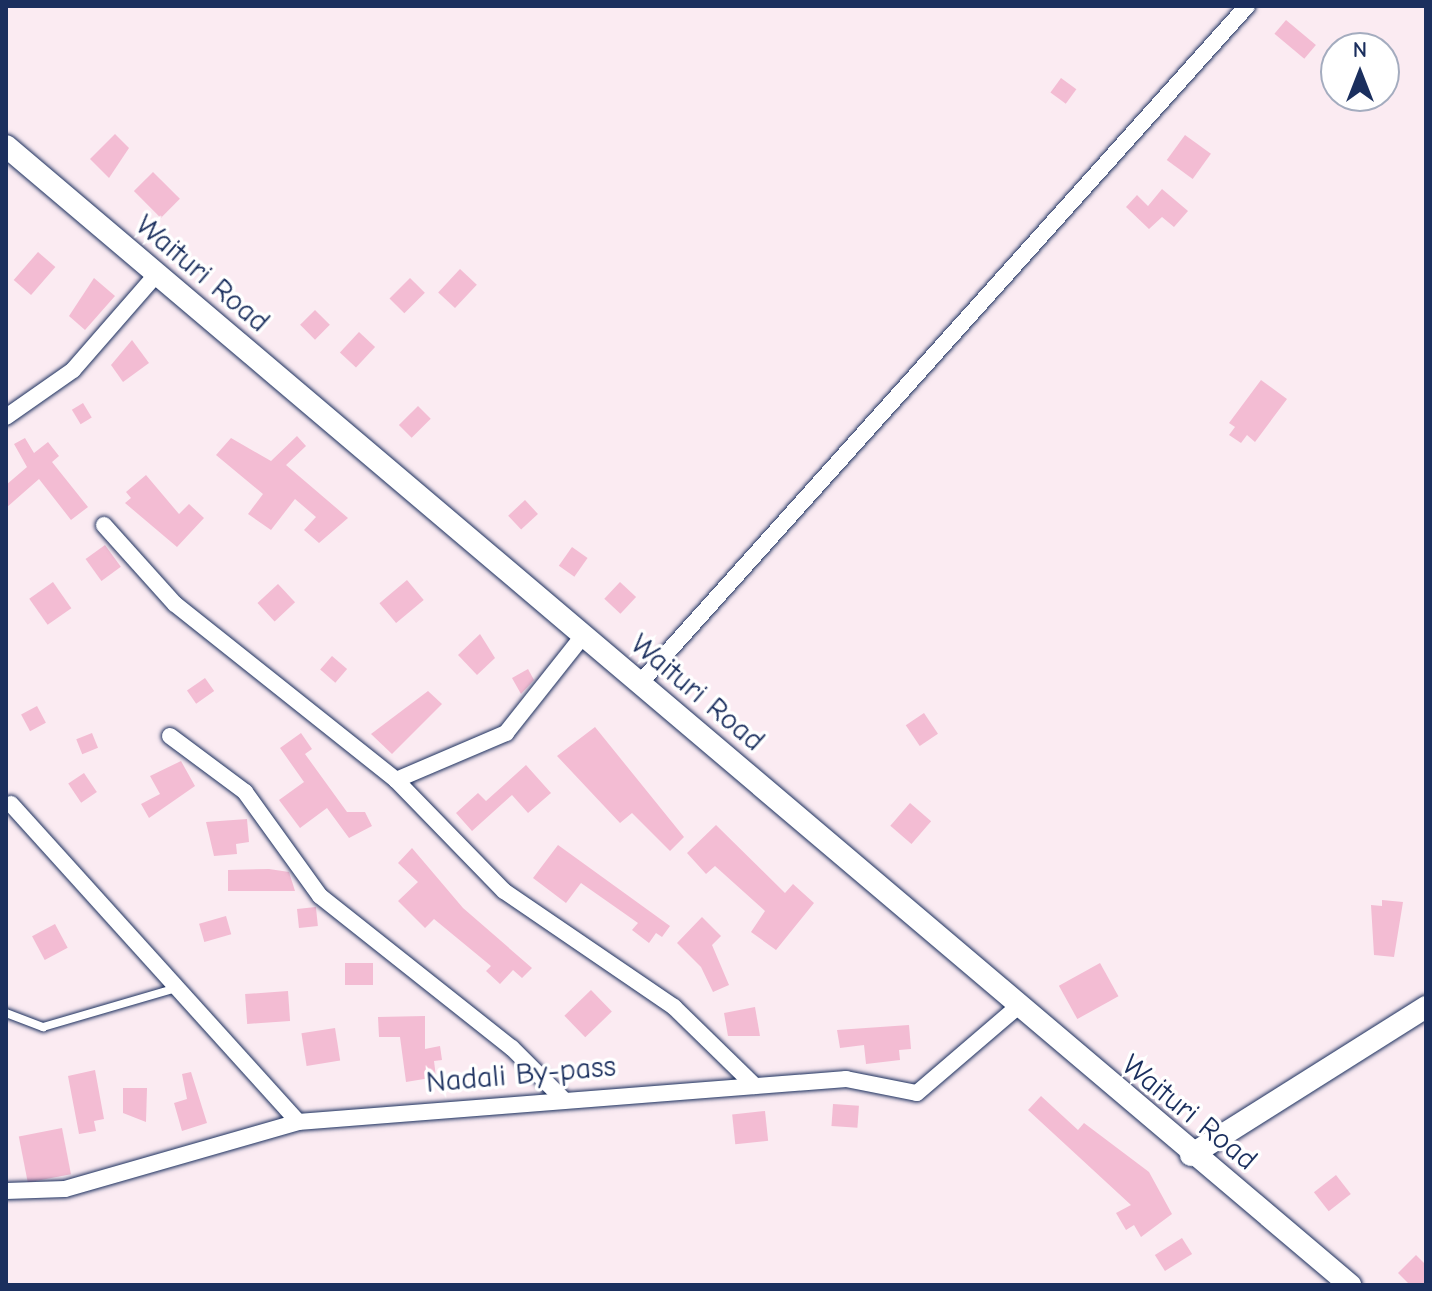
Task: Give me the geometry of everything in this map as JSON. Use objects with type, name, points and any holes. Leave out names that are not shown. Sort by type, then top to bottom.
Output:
[{"type":"main road","name":"Waituri Road","points":[[6,146],[640,683],[1016,1008],[1350,1285]]},
{"type":"main road","points":[[1191,1155],[1426,1007]]},
{"type":"street","points":[[640,683],[1247,6]]},
{"type":"street","points":[[6,417],[73,370],[156,275]]},
{"type":"street","points":[[104,525],[175,604],[396,780],[504,891],[674,1007],[755,1086]]},
{"type":"street","points":[[396,780],[506,733],[583,636]]},
{"type":"street","points":[[170,736],[245,792],[320,896],[512,1048],[562,1098]]},
{"type":"street","points":[[11,804],[298,1122]]},
{"type":"street","name":"Nadali By-pass","points":[[6,1191],[65,1189],[298,1122],[562,1098],[860,1078],[917,1093],[1016,1008]]},
{"type":"lane","points":[[6,1013],[43,1027],[177,988]]},
{"type":"building","points":[[1286,20],[1316,45],[1304,59],[1274,34]]},
{"type":"building","points":[[1061,78],[1076,89],[1066,104],[1050,93]]},
{"type":"building","points":[[115,134],[129,148],[109,178],[90,159]]},
{"type":"building","points":[[1185,135],[1211,154],[1193,179],[1167,160]]},
{"type":"building","points":[[153,172],[180,199],[161,218],[134,191]]},
{"type":"building","points":[[1162,189],[1188,211],[1174,227],[1162,217],[1149,229],[1126,207],[1137,195],[1148,206]]},
{"type":"building","points":[[38,252],[55,267],[31,295],[14,280]]},
{"type":"building","points":[[460,269],[477,285],[455,308],[438,292]]},
{"type":"building","points":[[94,278],[115,296],[85,330],[69,316]]},
{"type":"building","points":[[410,278],[425,293],[404,313],[389,299]]},
{"type":"building","points":[[315,310],[330,325],[315,340],[300,325]]},
{"type":"building","points":[[359,332],[375,347],[356,367],[340,352]]},
{"type":"building","points":[[132,340],[149,363],[123,382],[111,365]]},
{"type":"building","points":[[1261,380],[1287,399],[1255,442],[1247,435],[1241,443],[1229,435],[1235,427],[1229,423]]},
{"type":"building","points":[[83,403],[92,418],[81,424],[72,410]]},
{"type":"building","points":[[418,406],[431,419],[412,438],[399,425]]},
{"type":"building","points":[[297,436],[306,446],[286,465],[348,518],[319,543],[304,530],[316,517],[295,499],[271,530],[248,514],[263,494],[216,455],[231,438],[271,461]]},
{"type":"building","points":[[25,438],[34,453],[48,442],[59,456],[52,462],[88,507],[71,520],[39,479],[6,508],[6,485],[27,467],[14,444]]},
{"type":"building","points":[[146,475],[179,514],[189,504],[204,518],[177,547],[125,503],[131,498],[126,492]]},
{"type":"building","points":[[525,500],[538,514],[521,530],[508,516]]},
{"type":"building","points":[[105,545],[121,567],[101,581],[86,559]]},
{"type":"building","points":[[572,547],[588,558],[574,577],[559,566]]},
{"type":"building","points":[[407,580],[424,600],[396,623],[379,603]]},
{"type":"building","points":[[53,582],[71,608],[48,625],[29,599]]},
{"type":"building","points":[[620,582],[636,597],[620,614],[604,599]]},
{"type":"building","points":[[278,584],[295,602],[275,621],[258,603]]},
{"type":"building","points":[[480,634],[495,658],[477,675],[458,655]]},
{"type":"building","points":[[332,656],[347,669],[335,683],[320,670]]},
{"type":"building","points":[[528,669],[534,680],[521,694],[512,678]]},
{"type":"building","points":[[205,678],[214,691],[196,704],[187,691]]},
{"type":"building","points":[[428,691],[442,704],[392,754],[371,734]]},
{"type":"building","points":[[37,706],[46,723],[30,731],[21,714]]},
{"type":"building","points":[[924,713],[938,734],[920,746],[906,725]]},
{"type":"building","points":[[595,727],[684,837],[670,851],[632,813],[620,823],[557,756]]},
{"type":"building","points":[[92,733],[98,748],[82,754],[76,739]]},
{"type":"building","points":[[301,733],[312,749],[305,754],[347,812],[365,812],[372,826],[349,838],[327,808],[300,828],[279,800],[304,782],[280,748]]},
{"type":"building","points":[[181,761],[195,786],[149,818],[141,804],[160,794],[150,776]]},
{"type":"building","points":[[526,765],[551,793],[528,813],[512,795],[472,831],[456,813],[478,793],[486,801]]},
{"type":"building","points":[[84,773],[97,792],[81,803],[68,784]]},
{"type":"building","points":[[910,803],[931,821],[911,844],[890,826]]},
{"type":"building","points":[[247,819],[249,842],[236,844],[237,854],[214,856],[206,822]]},
{"type":"building","points":[[716,825],[785,893],[793,884],[814,903],[776,950],[751,932],[765,911],[715,866],[706,874],[687,853]]},
{"type":"building","points":[[558,845],[670,926],[662,937],[656,933],[649,943],[632,930],[638,923],[581,883],[566,903],[533,878]]},
{"type":"building","points":[[412,848],[463,908],[532,968],[522,978],[513,970],[500,984],[486,971],[491,966],[434,919],[425,928],[398,901],[418,882],[398,863]]},
{"type":"building","points":[[228,870],[289,872],[295,891],[228,891]]},
{"type":"building","points":[[1382,900],[1403,902],[1394,957],[1374,955],[1371,905],[1382,906]]},
{"type":"building","points":[[316,907],[318,926],[299,928],[297,909]]},
{"type":"building","points":[[226,916],[231,934],[204,942],[199,924]]},
{"type":"building","points":[[702,917],[721,936],[712,945],[729,985],[713,992],[701,967],[677,943]]},
{"type":"building","points":[[55,924],[68,948],[45,960],[32,936]]},
{"type":"building","points":[[345,963],[373,963],[373,985],[345,985]]},
{"type":"building","points":[[1100,963],[1118,996],[1077,1019],[1059,986]]},
{"type":"building","points":[[591,990],[612,1012],[585,1037],[564,1016]]},
{"type":"building","points":[[288,991],[290,1021],[247,1024],[245,994]]},
{"type":"building","points":[[755,1007],[760,1036],[728,1036],[724,1013]]},
{"type":"building","points":[[425,1016],[425,1049],[440,1046],[442,1060],[434,1061],[436,1077],[406,1082],[400,1037],[379,1037],[378,1017]]},
{"type":"building","points":[[909,1025],[911,1049],[899,1050],[900,1060],[866,1064],[864,1045],[840,1048],[837,1030]]},
{"type":"building","points":[[335,1028],[340,1061],[307,1066],[301,1033]]},
{"type":"building","points":[[95,1070],[104,1119],[94,1121],[96,1131],[79,1134],[68,1076]]},
{"type":"building","points":[[191,1072],[207,1123],[182,1131],[174,1103],[187,1099],[182,1074]]},
{"type":"building","points":[[123,1088],[147,1088],[146,1122],[123,1113]]},
{"type":"building","points":[[1041,1096],[1078,1130],[1084,1123],[1149,1172],[1172,1214],[1141,1237],[1134,1225],[1126,1230],[1116,1213],[1131,1205],[1028,1110]]},
{"type":"building","points":[[833,1104],[859,1106],[857,1128],[831,1126]]},
{"type":"building","points":[[765,1111],[768,1141],[735,1144],[732,1114]]},
{"type":"building","points":[[62,1128],[71,1174],[28,1183],[19,1136]]},
{"type":"building","points":[[1336,1175],[1351,1194],[1329,1211],[1314,1192]]},
{"type":"building","points":[[1182,1238],[1192,1254],[1165,1271],[1155,1255]]},
{"type":"building","points":[[1416,1255],[1426,1265],[1426,1285],[1410,1285],[1398,1273]]}]
